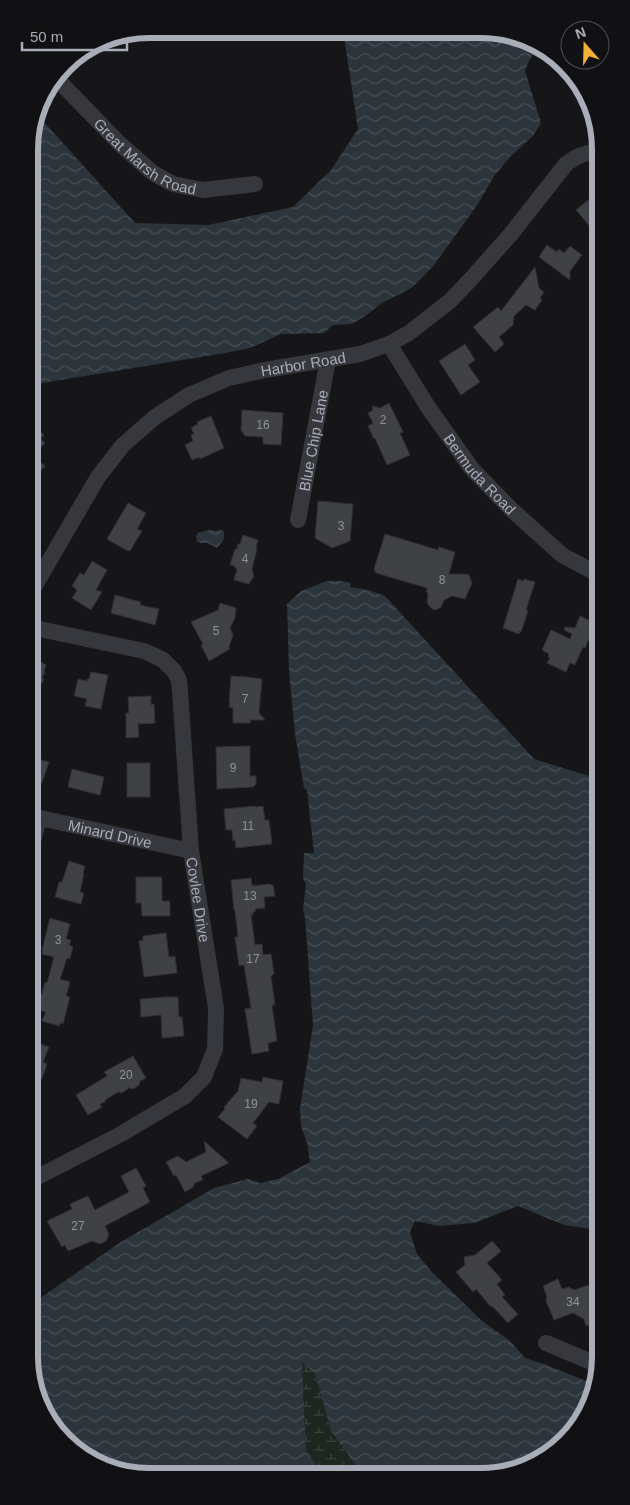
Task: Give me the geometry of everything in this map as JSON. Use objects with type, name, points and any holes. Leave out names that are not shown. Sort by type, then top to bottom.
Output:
[{"type":"street","name":"Great Marsh Road","points":[[59,82],[120,144],[153,173],[172,184],[204,190],[255,184]]},
{"type":"street","name":"Harbor Road","points":[[38,580],[98,477],[123,445],[155,418],[189,395],[229,378],[360,354],[389,344],[410,333],[450,301],[511,234],[566,164],[583,153],[592,152]]},
{"type":"street","name":"Bermuda Road","points":[[389,344],[428,407],[472,469],[513,511],[562,555],[592,571]]},
{"type":"street","name":"Blue Chip Lane","points":[[298,520],[328,360]]},
{"type":"street","name":"Covlee Drive","points":[[38,629],[144,651],[163,660],[174,671],[180,690],[191,851],[216,1008],[216,1049],[204,1077],[185,1096],[121,1134],[38,1177]]},
{"type":"street","name":"Minard Drive","points":[[38,818],[191,851]]},
{"type":"street","points":[[546,1343],[592,1363]]},
{"type":"green space","points":[[302,1361],[315,1374],[331,1431],[357,1468],[318,1468],[306,1450]]},
{"type":"water","points":[[344,38],[496,38],[510,41],[536,52],[529,61],[525,71],[541,123],[533,136],[510,157],[494,176],[478,204],[434,265],[413,287],[382,303],[352,324],[333,325],[324,333],[281,334],[250,348],[38,384],[38,134],[41,119],[135,223],[208,225],[293,207],[331,170],[358,129]]},
{"type":"water","points":[[209,530],[222,530],[224,532],[224,539],[217,548],[208,543],[197,541],[196,536],[198,533]]},
{"type":"water","points":[[327,581],[342,581],[351,583],[350,587],[368,590],[385,596],[534,759],[592,777],[592,1229],[564,1225],[518,1206],[474,1223],[439,1226],[415,1221],[410,1232],[417,1254],[432,1272],[481,1320],[510,1341],[525,1358],[590,1382],[578,1412],[565,1430],[537,1453],[510,1464],[482,1468],[357,1468],[331,1431],[315,1374],[302,1362],[306,1450],[318,1468],[148,1468],[113,1462],[93,1453],[70,1435],[52,1412],[41,1385],[38,1371],[38,1300],[121,1242],[214,1188],[248,1179],[260,1183],[278,1179],[310,1162],[307,1143],[301,1126],[300,1109],[313,1025],[303,909],[306,884],[303,878],[304,853],[314,853],[307,790],[304,788],[295,734],[289,671],[287,604],[301,591]]},
{"type":"building","points":[[592,197],[592,229],[576,210]]},
{"type":"building","points":[[547,245],[557,252],[559,249],[564,253],[570,246],[582,255],[570,271],[570,280],[539,257]]},
{"type":"building","points":[[535,267],[539,288],[544,292],[540,298],[542,300],[535,310],[526,305],[514,316],[513,325],[499,337],[504,344],[495,352],[473,327],[498,307],[501,311]]},
{"type":"building","points":[[465,344],[475,360],[468,365],[480,382],[461,395],[439,361]]},
{"type":"building","points":[[389,403],[403,432],[400,433],[410,455],[387,465],[368,426],[373,423],[368,413],[372,411],[373,406],[380,408]]},
{"type":"building","points":[[242,410],[283,413],[281,445],[263,444],[263,437],[245,436],[241,430]]},
{"type":"building","points":[[211,416],[224,448],[200,459],[199,457],[192,460],[185,445],[193,441],[191,435],[194,434],[191,428],[198,424],[197,422]]},
{"type":"building","points":[[38,429],[44,435],[41,439],[45,443],[38,451]]},
{"type":"building","points":[[38,460],[45,466],[38,473]]},
{"type":"building","points":[[318,501],[353,504],[350,541],[332,548],[315,538]]},
{"type":"building","points":[[128,503],[146,513],[137,529],[142,531],[130,551],[107,539]]},
{"type":"building","points":[[385,534],[438,550],[439,547],[455,552],[449,574],[469,575],[472,583],[465,599],[452,596],[444,600],[441,607],[436,610],[432,609],[427,603],[427,588],[376,573],[374,569]]},
{"type":"building","points":[[243,535],[258,540],[252,569],[254,577],[249,584],[234,580],[237,569],[235,566],[230,565],[235,549],[240,544]]},
{"type":"building","points":[[92,561],[107,570],[96,590],[102,592],[91,610],[72,598],[77,590],[72,586],[80,573],[84,575]]},
{"type":"building","points":[[518,579],[535,582],[526,610],[528,611],[519,634],[503,628]]},
{"type":"building","points":[[115,595],[141,602],[140,605],[159,609],[155,625],[111,613]]},
{"type":"building","points":[[220,603],[236,608],[235,618],[230,628],[233,635],[230,649],[209,661],[201,645],[203,644],[191,622],[218,610]]},
{"type":"building","points":[[580,616],[592,622],[592,642],[588,641],[585,648],[583,647],[575,665],[570,663],[566,672],[547,663],[550,658],[548,657],[549,654],[542,650],[551,630],[570,639],[572,634],[564,630],[565,627],[575,628]]},
{"type":"building","points":[[38,660],[46,665],[42,678],[44,679],[38,690]]},
{"type":"building","points":[[91,672],[108,675],[101,709],[85,706],[87,699],[74,696],[78,679],[87,681]]},
{"type":"building","points":[[231,676],[262,679],[259,713],[265,720],[251,720],[250,723],[233,723],[233,708],[229,707]]},
{"type":"building","points":[[151,696],[151,705],[154,704],[155,723],[138,724],[139,737],[126,738],[126,713],[129,713],[128,697]]},
{"type":"building","points":[[250,746],[250,776],[256,776],[256,784],[253,787],[217,789],[216,747]]},
{"type":"building","points":[[38,759],[49,762],[42,783],[38,782]]},
{"type":"building","points":[[127,763],[150,763],[150,797],[127,797]]},
{"type":"building","points":[[72,769],[104,777],[100,795],[68,787]]},
{"type":"building","points":[[263,806],[265,820],[269,820],[272,844],[236,848],[232,830],[226,830],[224,809]]},
{"type":"building","points":[[69,861],[85,866],[80,892],[84,893],[81,904],[55,897],[59,882],[62,882]]},
{"type":"building","points":[[136,877],[162,877],[162,901],[170,901],[170,916],[142,916],[141,903],[136,903]]},
{"type":"building","points":[[251,878],[252,886],[273,885],[275,896],[264,897],[265,908],[255,909],[256,911],[251,915],[255,945],[262,944],[263,955],[271,954],[274,974],[271,976],[275,1005],[272,1005],[277,1041],[268,1043],[269,1051],[252,1054],[245,1009],[251,1008],[244,965],[239,966],[235,937],[238,937],[231,880]]},
{"type":"building","points":[[50,918],[70,924],[66,939],[71,940],[69,945],[73,947],[70,959],[67,958],[60,979],[70,982],[66,996],[70,997],[63,1024],[60,1023],[59,1026],[42,1021],[46,1012],[38,1010],[38,993],[42,994],[45,982],[47,983],[54,957],[42,954]]},
{"type":"building","points":[[166,933],[169,957],[175,956],[177,973],[144,977],[139,941],[143,940],[143,936]]},
{"type":"building","points":[[178,997],[179,1017],[182,1017],[184,1036],[162,1038],[161,1015],[141,1017],[140,999]]},
{"type":"building","points":[[38,1043],[49,1047],[43,1062],[47,1064],[42,1079],[38,1077]]},
{"type":"building","points":[[133,1056],[146,1078],[140,1081],[139,1085],[133,1089],[129,1088],[122,1093],[118,1092],[105,1100],[100,1104],[102,1107],[88,1115],[76,1095],[107,1076],[104,1072]]},
{"type":"building","points":[[263,1077],[283,1081],[279,1104],[269,1102],[253,1123],[257,1126],[247,1139],[218,1117],[238,1091],[241,1078],[262,1082]]},
{"type":"building","points":[[204,1141],[229,1163],[201,1176],[203,1180],[195,1183],[193,1187],[185,1192],[166,1162],[178,1156],[186,1162],[206,1152]]},
{"type":"building","points":[[136,1168],[146,1186],[143,1188],[150,1202],[105,1226],[109,1235],[106,1241],[100,1244],[92,1241],[68,1251],[65,1245],[62,1247],[47,1221],[72,1209],[70,1204],[88,1196],[95,1210],[129,1192],[121,1176]]},
{"type":"building","points":[[492,1241],[501,1251],[487,1263],[502,1280],[497,1284],[505,1295],[502,1297],[518,1314],[508,1323],[476,1289],[473,1292],[456,1272],[465,1265],[464,1257],[475,1255]]},
{"type":"building","points":[[558,1279],[562,1289],[569,1287],[574,1290],[592,1284],[592,1324],[586,1326],[584,1319],[573,1313],[554,1320],[546,1301],[547,1297],[543,1286]]}]
